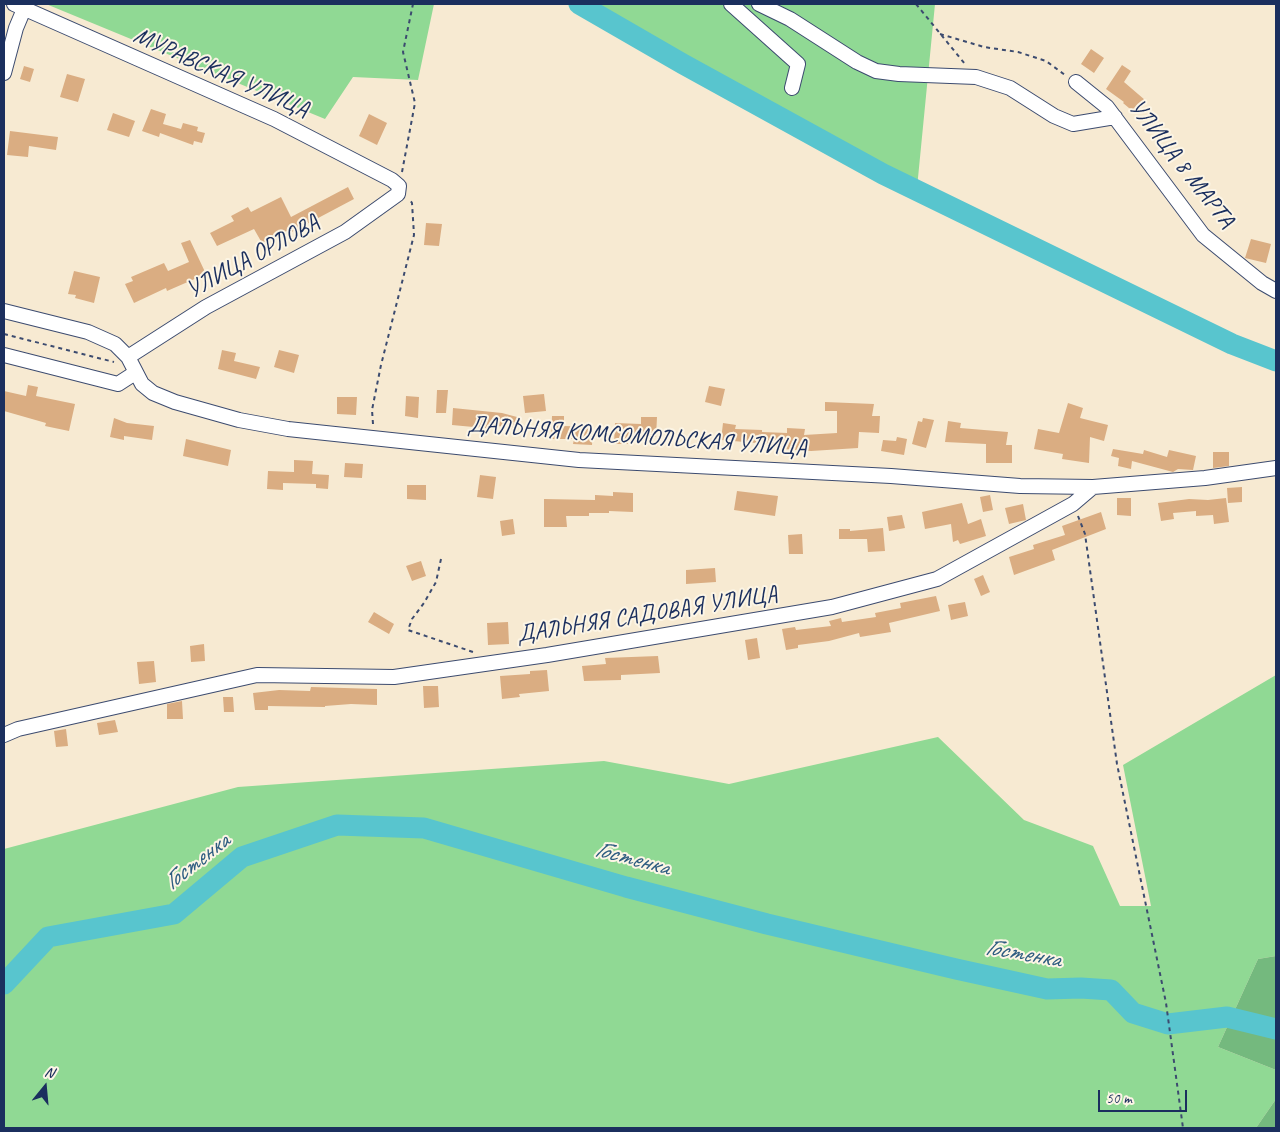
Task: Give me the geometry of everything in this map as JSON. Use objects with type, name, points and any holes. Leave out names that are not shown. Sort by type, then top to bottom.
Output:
[{"type":"street","points":[[731,4],[798,64],[792,88]]},
{"type":"street","points":[[759,4],[790,19],[857,62],[876,71],[899,74],[976,77],[1010,88],[1054,116],[1073,124],[1115,117]]},
{"type":"street","name":"МУРАВСКАЯ УЛИЦА","points":[[19,6],[274,119],[392,180],[398,190]]},
{"type":"street","points":[[4,74],[16,28],[19,6]]},
{"type":"street","name":"УЛИЦА 8 МАРТА","points":[[1076,82],[1107,107],[1203,236],[1276,291]]},
{"type":"street","name":"УЛИЦА ОРЛОВА","points":[[132,365],[206,307],[345,232],[398,190]]},
{"type":"street","points":[[4,311],[88,332],[115,344],[132,365],[118,384],[4,355]]},
{"type":"street","name":"ДАЛЬНЯЯ КОМСОМОЛЬСКАЯ УЛИЦА","points":[[132,365],[142,384],[153,393],[175,402],[239,420],[288,428],[579,460],[891,476],[1020,486],[1093,488]]},
{"type":"street","points":[[1093,488],[1205,478],[1276,468]]},
{"type":"street","name":"ДАЛЬНЯЯ САДОВАЯ УЛИЦА","points":[[4,736],[18,729],[257,675],[394,677],[547,655],[832,607],[937,579],[1073,504],[1093,488]]},
{"type":"path","points":[[374,437],[372,410],[381,365],[414,235],[412,203],[398,190],[416,103],[403,52],[413,4]]},
{"type":"path","points":[[916,4],[976,77]]},
{"type":"path","points":[[940,34],[984,47],[1018,52],[1046,61],[1076,82]]},
{"type":"path","points":[[4,334],[132,365]]},
{"type":"path","points":[[1073,504],[1085,534],[1117,764],[1166,1003],[1183,1128]]},
{"type":"path","points":[[441,559],[436,582],[412,619],[408,630],[473,652]]},
{"type":"green space","points":[[46,4],[434,4],[418,80],[353,77],[325,119]]},
{"type":"green space","points":[[579,4],[935,4],[917,188]]},
{"type":"green space","points":[[1276,675],[1276,956],[1258,959],[1218,1047],[1276,1070],[1276,1099],[1256,1128],[4,1128],[4,849],[238,787],[604,761],[729,784],[938,737],[1024,820],[1093,846],[1120,906],[1151,906],[1123,765]]},
{"type":"green space","points":[[1276,956],[1276,1070],[1218,1047],[1258,959]]},
{"type":"green space","points":[[1276,1099],[1276,1128],[1256,1128]]},
{"type":"building","points":[[1091,49],[1104,58],[1094,73],[1081,64]]},
{"type":"building","points":[[1122,65],[1131,71],[1124,82],[1145,100],[1135,113],[1106,89]]},
{"type":"building","points":[[24,66],[34,69],[30,82],[20,79]]},
{"type":"building","points":[[67,74],[85,79],[78,102],[60,97]]},
{"type":"building","points":[[151,109],[166,114],[163,124],[181,129],[183,123],[198,127],[197,131],[205,133],[202,143],[194,141],[193,145],[160,133],[159,137],[142,131]]},
{"type":"building","points":[[113,113],[135,121],[129,137],[107,130]]},
{"type":"building","points":[[369,114],[387,123],[377,145],[359,136]]},
{"type":"building","points":[[10,131],[58,137],[56,150],[29,146],[28,157],[7,155]]},
{"type":"building","points":[[348,187],[354,199],[288,234],[287,231],[262,243],[254,229],[217,246],[210,233],[234,221],[231,216],[248,207],[251,212],[281,197],[291,217]]},
{"type":"building","points":[[426,223],[442,224],[439,246],[424,245]]},
{"type":"building","points":[[1251,239],[1271,244],[1266,263],[1245,258]]},
{"type":"building","points":[[190,240],[206,274],[167,291],[166,288],[134,303],[125,284],[133,281],[131,277],[164,263],[168,271],[189,262],[181,243]]},
{"type":"building","points":[[74,271],[100,277],[94,303],[75,298],[76,295],[68,294]]},
{"type":"building","points":[[222,350],[236,353],[234,361],[260,367],[256,379],[218,369]]},
{"type":"building","points":[[279,350],[299,355],[294,373],[274,367]]},
{"type":"building","points":[[28,385],[38,387],[36,396],[75,404],[69,431],[45,426],[46,423],[4,411],[4,391],[26,396]]},
{"type":"building","points":[[709,386],[725,389],[721,406],[705,402]]},
{"type":"building","points":[[437,390],[448,390],[446,413],[436,413]]},
{"type":"building","points":[[544,394],[546,411],[525,413],[523,396]]},
{"type":"building","points":[[406,396],[419,397],[418,418],[405,416]]},
{"type":"building","points":[[337,397],[357,397],[356,415],[337,414]]},
{"type":"building","points":[[825,402],[874,404],[872,416],[880,416],[879,433],[859,432],[858,448],[811,451],[769,448],[769,444],[721,440],[723,423],[736,425],[735,429],[762,430],[762,432],[787,433],[787,428],[805,429],[804,435],[837,433],[837,411],[825,411]]},
{"type":"building","points":[[1068,403],[1083,408],[1080,418],[1108,425],[1104,441],[1090,437],[1089,463],[1062,459],[1063,454],[1034,449],[1038,429],[1059,433]]},
{"type":"building","points":[[453,408],[502,413],[517,417],[514,430],[495,425],[495,429],[452,425]]},
{"type":"building","points":[[552,416],[564,416],[564,426],[593,427],[592,445],[573,444],[574,439],[551,439]]},
{"type":"building","points":[[641,417],[657,417],[656,437],[628,437],[628,444],[614,444],[615,423],[641,424]]},
{"type":"building","points":[[114,418],[127,423],[154,426],[152,440],[124,436],[124,440],[110,437]]},
{"type":"building","points":[[923,418],[934,420],[926,448],[912,444],[918,421],[922,422]]},
{"type":"building","points":[[948,421],[961,423],[960,428],[1008,432],[1006,445],[1012,445],[1012,463],[986,463],[986,444],[945,442]]},
{"type":"building","points":[[897,437],[907,439],[904,455],[881,451],[883,440],[896,441]]},
{"type":"building","points":[[186,439],[231,450],[228,466],[183,456]]},
{"type":"building","points":[[1113,449],[1143,454],[1144,450],[1167,457],[1169,450],[1196,456],[1193,470],[1178,469],[1173,472],[1132,461],[1131,469],[1118,466],[1119,458],[1111,456]]},
{"type":"building","points":[[1213,452],[1229,452],[1229,466],[1213,468]]},
{"type":"building","points":[[294,460],[313,461],[312,474],[329,475],[328,489],[316,488],[316,484],[283,483],[283,490],[267,489],[268,471],[294,472]]},
{"type":"building","points":[[345,463],[363,464],[362,478],[344,477]]},
{"type":"building","points":[[480,475],[496,477],[493,499],[477,497]]},
{"type":"building","points":[[407,485],[426,485],[426,500],[407,499]]},
{"type":"building","points":[[1242,487],[1242,502],[1228,503],[1227,488]]},
{"type":"building","points":[[737,491],[778,496],[775,516],[734,510]]},
{"type":"building","points":[[613,492],[633,493],[633,512],[609,511],[609,513],[589,513],[589,516],[566,516],[567,527],[544,527],[544,499],[595,500],[595,495],[613,496]]},
{"type":"building","points":[[990,495],[993,510],[983,512],[980,497]]},
{"type":"building","points":[[1117,498],[1131,498],[1131,516],[1117,515]]},
{"type":"building","points":[[1226,498],[1229,522],[1214,524],[1213,515],[1196,516],[1196,511],[1173,513],[1174,519],[1161,521],[1158,503],[1189,499],[1208,500]]},
{"type":"building","points":[[962,503],[968,524],[981,519],[986,536],[960,544],[958,540],[953,542],[951,524],[925,529],[922,512]]},
{"type":"building","points":[[1023,504],[1026,520],[1009,524],[1005,508]]},
{"type":"building","points":[[1101,512],[1106,529],[1052,550],[1055,560],[1014,575],[1009,557],[1034,549],[1033,545],[1065,535],[1062,526]]},
{"type":"building","points":[[902,515],[905,528],[889,531],[887,517]]},
{"type":"building","points":[[513,519],[515,534],[502,536],[500,521]]},
{"type":"building","points":[[883,528],[885,551],[868,552],[867,539],[839,539],[839,529],[850,529],[850,531]]},
{"type":"building","points":[[802,534],[803,554],[789,554],[788,535]]},
{"type":"building","points":[[421,561],[426,576],[412,581],[406,566]]},
{"type":"building","points":[[715,568],[716,582],[686,584],[686,570]]},
{"type":"building","points":[[983,575],[990,592],[981,596],[974,579]]},
{"type":"building","points":[[936,596],[940,611],[889,623],[891,632],[860,637],[859,633],[829,641],[798,645],[798,648],[786,650],[782,629],[795,627],[796,630],[831,626],[829,621],[841,618],[842,622],[876,617],[875,613],[901,608],[900,603]]},
{"type":"building","points":[[965,602],[968,616],[951,620],[948,605]]},
{"type":"building","points":[[374,612],[394,624],[389,634],[368,622]]},
{"type":"building","points":[[508,622],[509,644],[488,645],[487,623]]},
{"type":"building","points":[[757,638],[760,658],[748,660],[745,640]]},
{"type":"building","points":[[204,644],[205,661],[191,662],[190,646]]},
{"type":"building","points":[[658,656],[660,673],[621,675],[621,680],[584,681],[582,666],[606,664],[605,658]]},
{"type":"building","points":[[154,661],[156,682],[139,684],[137,662]]},
{"type":"building","points":[[547,670],[549,691],[519,694],[520,697],[502,699],[500,676],[530,674],[530,671]]},
{"type":"building","points":[[423,686],[438,686],[439,707],[424,708]]},
{"type":"building","points":[[311,687],[377,689],[377,705],[351,704],[325,707],[268,706],[268,710],[255,710],[253,693],[279,690],[310,691]]},
{"type":"building","points":[[223,697],[233,697],[234,712],[224,712]]},
{"type":"building","points":[[182,701],[183,719],[167,719],[167,704]]},
{"type":"building","points":[[115,720],[118,732],[99,735],[97,723]]},
{"type":"building","points":[[66,729],[68,746],[56,747],[54,731]]},
{"type":"waterway","points":[[579,4],[683,64],[883,174],[1232,344],[1276,361]]},
{"type":"waterway","name":"Гостенка","points":[[4,984],[48,937],[174,914],[242,857],[337,825],[424,828],[626,887],[767,924],[956,969],[1047,989],[1081,988],[1111,990],[1133,1013],[1168,1024],[1227,1017],[1276,1029]]}]
